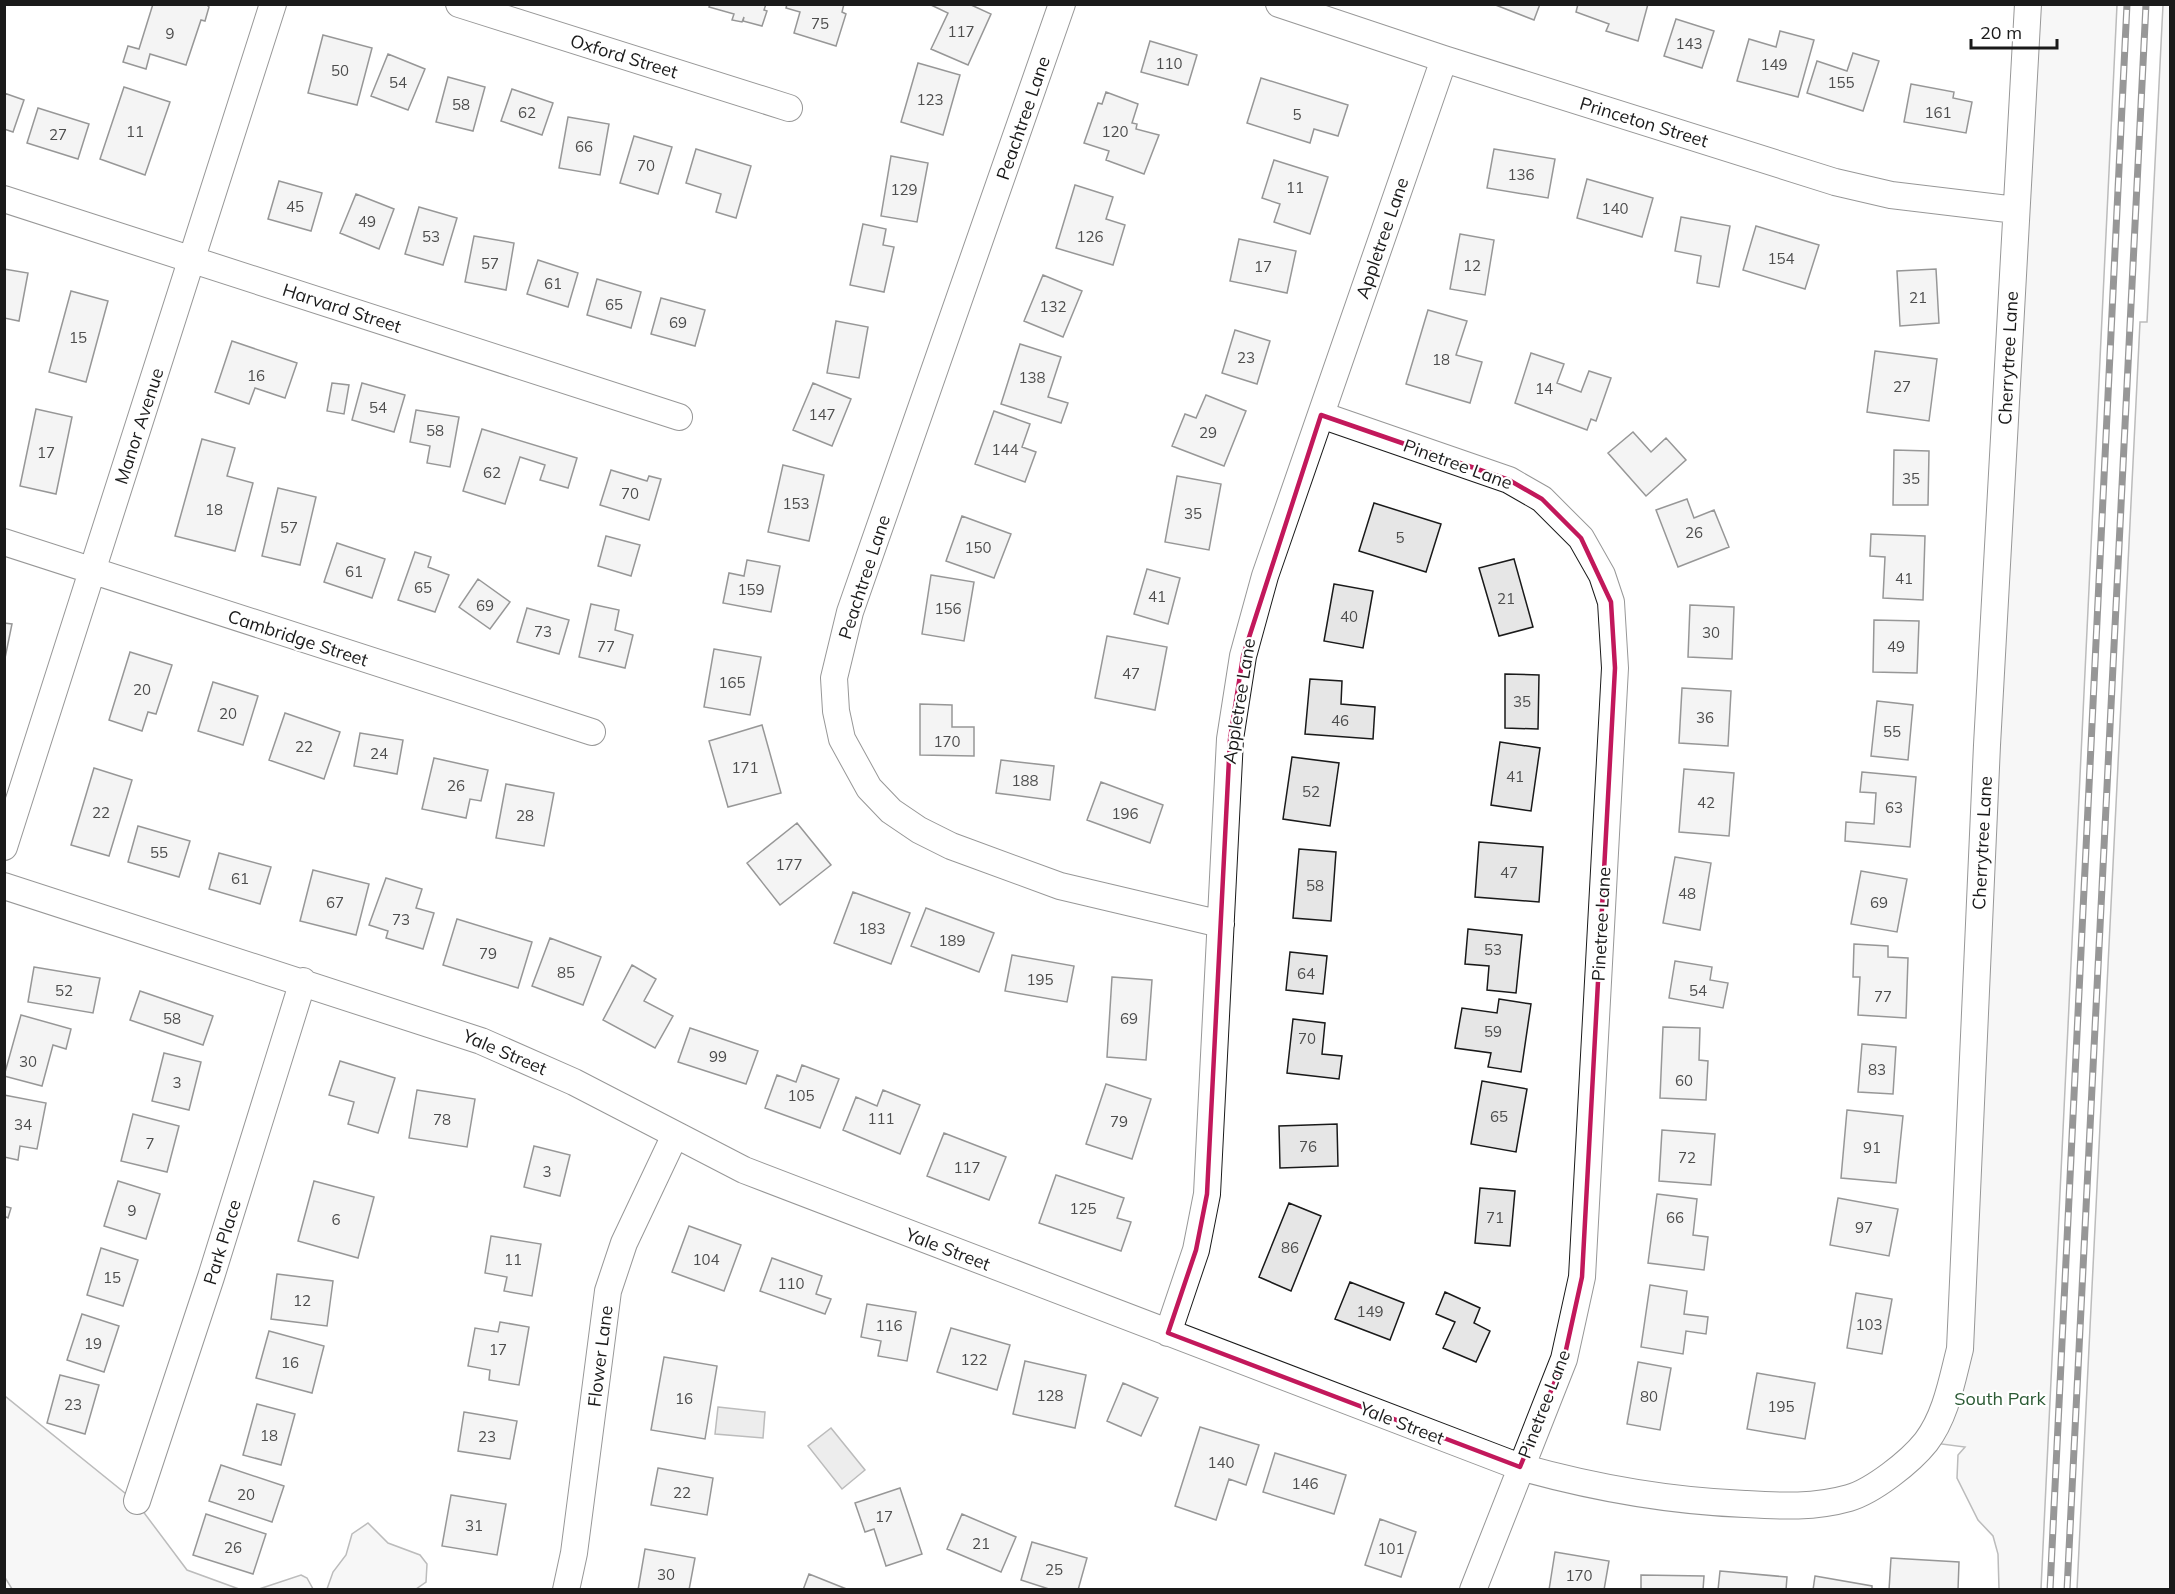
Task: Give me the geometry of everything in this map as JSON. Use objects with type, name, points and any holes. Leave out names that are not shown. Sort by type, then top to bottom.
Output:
[{"type":"street","name":"Manor Avenue","points":[[4,847],[273,4]]},
{"type":"street","name":"Oxford Street","points":[[459,4],[789,108]]},
{"type":"street","name":"Peachtree Lane","points":[[1062,4],[850,612],[834,678],[836,711],[842,739],[869,788],[891,810],[919,830],[951,846],[1060,886],[1221,924]]},
{"type":"street","name":"Princeton Street","points":[[1280,4],[1444,59],[1835,182],[1891,195],[2016,210]]},
{"type":"street","points":[[2016,210],[2028,4]]},
{"type":"street","name":"Appletree Lane","points":[[1168,1333],[1196,1250],[1207,1194],[1211,1157],[1230,739],[1243,656],[1265,576],[1444,59]]},
{"type":"street","name":"Harvard Street","points":[[4,199],[679,417]]},
{"type":"street","name":"Cherrytree Lane","points":[[1906,1462],[1926,1442],[1947,1403],[1960,1349],[1987,745],[2016,210]]},
{"type":"street","name":"Pinetree Lane","points":[[1321,415],[1509,480],[1542,499],[1581,538],[1602,575],[1611,602],[1615,668],[1582,1277],[1564,1359],[1473,1590]]},
{"type":"street","name":"Cambridge Street","points":[[4,542],[592,732]]},
{"type":"street","name":"Yale Street","points":[[4,886],[303,981],[491,1045],[574,1082],[744,1170],[1520,1467],[1582,1485],[1654,1497],[1803,1507],[1851,1497],[1898,1470],[1906,1462]]},
{"type":"street","name":"Park Place","points":[[137,1501],[211,1277],[303,981]]},
{"type":"street","name":"Flower Lane","points":[[566,1590],[608,1292],[624,1243],[675,1135]]},
{"type":"highlighted area","points":[[1321,415],[1509,480],[1542,499],[1581,538],[1611,602],[1615,668],[1582,1277],[1564,1359],[1520,1467],[1168,1333],[1196,1250],[1207,1194],[1230,739],[1243,656]]},
{"type":"shaded area","name":"South Park","points":[[2028,5],[2117,5],[2041,1589],[1999,1589],[1998,1554],[1993,1536],[1978,1520],[1957,1478],[1958,1455],[1965,1447],[1926,1442],[1947,1403]]},
{"type":"shaded area","points":[[2163,5],[2170,5],[2170,1589],[2077,1589],[2140,322],[2147,322]]},
{"type":"shaded area","points":[[4,1383],[5,1396],[136,1502],[187,1570],[239,1589],[12,1589],[4,1576]]},
{"type":"shaded area","points":[[718,1407],[765,1412],[763,1438],[715,1434]]},
{"type":"shaded area","points":[[831,1428],[865,1470],[842,1489],[808,1446]]},
{"type":"shaded area","points":[[368,1523],[388,1543],[420,1555],[427,1564],[426,1582],[416,1589],[327,1589],[333,1572],[346,1555],[352,1534]]},
{"type":"shaded area","points":[[301,1575],[307,1578],[313,1589],[259,1589]]},
{"type":"building","points":[[153,4],[206,4],[209,7],[205,21],[201,20],[186,65],[150,54],[146,69],[123,62],[128,46],[139,49]]},
{"type":"building","points":[[710,4],[766,4],[764,10],[767,11],[762,26],[743,21],[744,17],[742,22],[732,20],[734,14],[709,7]]},
{"type":"building","points":[[787,4],[844,4],[842,12],[846,14],[836,46],[794,33],[800,12],[786,8]]},
{"type":"building","points":[[969,4],[991,14],[968,65],[931,49],[948,13],[931,5]]},
{"type":"building","points":[[1493,4],[1540,4],[1534,20]]},
{"type":"building","points":[[1578,4],[1648,4],[1638,41],[1606,31],[1609,24],[1576,12]]},
{"type":"building","points":[[1676,19],[1714,31],[1702,68],[1664,56]]},
{"type":"building","points":[[1780,31],[1814,40],[1798,97],[1737,81],[1749,39],[1776,47]]},
{"type":"building","points":[[323,35],[372,48],[357,105],[308,93]]},
{"type":"building","points":[[1150,41],[1197,55],[1188,85],[1141,72]]},
{"type":"building","points":[[1853,53],[1879,61],[1863,111],[1807,93],[1817,61],[1847,71]]},
{"type":"building","points":[[388,54],[425,69],[408,110],[371,96]]},
{"type":"building","points":[[918,63],[960,75],[943,135],[901,122]]},
{"type":"building","points":[[448,77],[485,87],[473,131],[436,122]]},
{"type":"building","points":[[1261,78],[1348,105],[1338,136],[1314,129],[1310,143],[1247,123]]},
{"type":"building","points":[[1911,84],[1954,92],[1953,98],[1972,102],[1966,133],[1904,122]]},
{"type":"building","points":[[124,87],[170,102],[145,175],[100,159]]},
{"type":"building","points":[[512,89],[553,103],[542,135],[501,121]]},
{"type":"building","points":[[1106,92],[1138,104],[1132,123],[1137,124],[1136,129],[1159,135],[1144,174],[1106,160],[1109,151],[1084,143],[1098,103],[1102,104]]},
{"type":"building","points":[[4,93],[24,100],[13,132],[4,129]]},
{"type":"building","points":[[38,108],[89,124],[78,159],[27,143]]},
{"type":"building","points":[[568,117],[609,124],[600,175],[559,168]]},
{"type":"building","points":[[634,136],[672,147],[658,194],[620,183]]},
{"type":"building","points":[[696,149],[751,166],[736,218],[716,212],[721,194],[686,183]]},
{"type":"building","points":[[1494,149],[1555,159],[1548,198],[1487,188]]},
{"type":"building","points":[[891,156],[928,163],[917,222],[881,216]]},
{"type":"building","points":[[1274,160],[1328,177],[1310,234],[1274,222],[1280,204],[1262,198]]},
{"type":"building","points":[[1587,179],[1653,198],[1642,237],[1577,218]]},
{"type":"building","points":[[279,181],[322,193],[311,231],[268,219]]},
{"type":"building","points":[[1075,185],[1113,197],[1106,219],[1125,225],[1113,265],[1056,248]]},
{"type":"building","points":[[356,194],[394,209],[379,249],[340,233]]},
{"type":"building","points":[[419,207],[457,218],[443,265],[405,254]]},
{"type":"building","points":[[1681,217],[1730,226],[1719,287],[1697,283],[1701,256],[1675,251]]},
{"type":"building","points":[[863,224],[886,229],[883,245],[894,247],[884,292],[850,285]]},
{"type":"building","points":[[1756,226],[1819,245],[1805,289],[1743,270]]},
{"type":"building","points":[[1460,234],[1494,240],[1485,295],[1450,289]]},
{"type":"building","points":[[474,236],[514,243],[506,290],[465,282]]},
{"type":"building","points":[[1239,239],[1296,251],[1287,293],[1230,281]]},
{"type":"building","points":[[538,260],[578,273],[568,307],[527,294]]},
{"type":"building","points":[[4,269],[28,273],[19,321],[4,318]]},
{"type":"building","points":[[1936,269],[1939,323],[1900,326],[1897,271]]},
{"type":"building","points":[[1043,275],[1082,291],[1063,337],[1024,321]]},
{"type":"building","points":[[597,279],[641,292],[631,328],[587,315]]},
{"type":"building","points":[[71,291],[108,301],[86,382],[49,372]]},
{"type":"building","points":[[661,298],[705,310],[695,346],[651,334]]},
{"type":"building","points":[[1428,310],[1467,321],[1456,355],[1482,362],[1470,403],[1406,384]]},
{"type":"building","points":[[836,321],[868,327],[859,378],[827,373]]},
{"type":"building","points":[[1235,330],[1270,341],[1257,384],[1222,373]]},
{"type":"building","points":[[232,341],[297,363],[285,398],[255,388],[249,404],[215,392]]},
{"type":"building","points":[[1020,344],[1061,357],[1048,397],[1068,403],[1061,423],[1001,404]]},
{"type":"building","points":[[1875,351],[1937,359],[1929,421],[1867,412]]},
{"type":"building","points":[[1531,353],[1564,364],[1557,383],[1581,392],[1589,371],[1611,378],[1596,421],[1591,419],[1587,430],[1515,403]]},
{"type":"building","points":[[332,383],[349,385],[344,414],[327,411]]},
{"type":"building","points":[[362,383],[405,395],[394,432],[352,420]]},
{"type":"building","points":[[813,383],[851,399],[832,446],[793,430]]},
{"type":"building","points":[[1206,395],[1246,411],[1224,466],[1172,446],[1185,414],[1196,418]]},
{"type":"building","points":[[36,409],[72,417],[56,494],[20,486]]},
{"type":"building","points":[[416,410],[459,417],[450,467],[427,463],[430,446],[410,442]]},
{"type":"building","points":[[994,411],[1030,424],[1022,447],[1036,452],[1025,482],[975,464]]},
{"type":"building","points":[[482,429],[577,458],[568,488],[540,480],[545,465],[520,457],[505,504],[463,491]]},
{"type":"building","points":[[1633,432],[1651,452],[1666,438],[1686,460],[1646,496],[1608,453]]},
{"type":"building","points":[[202,439],[235,448],[227,476],[253,483],[235,551],[175,536]]},
{"type":"building","points":[[1894,450],[1929,451],[1928,505],[1893,505]]},
{"type":"building","points":[[783,465],[824,475],[809,541],[768,532]]},
{"type":"building","points":[[611,470],[647,481],[649,476],[661,479],[649,520],[600,505]]},
{"type":"building","points":[[1177,476],[1221,484],[1209,550],[1165,542]]},
{"type":"building","points":[[278,488],[316,497],[300,565],[262,556]]},
{"type":"building","points":[[1687,499],[1694,518],[1714,510],[1729,547],[1678,567],[1656,510]]},
{"type":"building","points":[[1374,503],[1441,524],[1426,572],[1359,551]]},
{"type":"building","points":[[962,516],[1011,534],[994,578],[946,561]]},
{"type":"building","points":[[1871,534],[1925,536],[1923,600],[1883,598],[1885,557],[1870,556]]},
{"type":"building","points":[[606,536],[640,545],[631,576],[598,566]]},
{"type":"building","points":[[337,543],[385,559],[372,598],[324,582]]},
{"type":"building","points":[[415,552],[431,557],[428,567],[449,575],[435,612],[398,600]]},
{"type":"building","points":[[1514,559],[1533,627],[1499,636],[1479,568]]},
{"type":"building","points":[[747,560],[780,566],[771,612],[723,603],[729,573],[744,576]]},
{"type":"building","points":[[1147,569],[1180,578],[1168,624],[1134,614]]},
{"type":"building","points":[[931,575],[974,582],[964,641],[922,634]]},
{"type":"building","points":[[478,579],[510,602],[490,629],[459,607]]},
{"type":"building","points":[[1334,584],[1373,591],[1363,648],[1324,641]]},
{"type":"building","points":[[591,604],[619,610],[615,630],[633,635],[625,668],[579,657]]},
{"type":"building","points":[[1690,605],[1734,607],[1732,659],[1688,657]]},
{"type":"building","points":[[527,608],[569,620],[559,654],[517,642]]},
{"type":"building","points":[[1874,620],[1919,621],[1917,673],[1873,672]]},
{"type":"building","points":[[4,623],[12,624],[4,663]]},
{"type":"building","points":[[1107,636],[1167,647],[1155,710],[1095,698]]},
{"type":"building","points":[[714,649],[761,657],[750,715],[704,707]]},
{"type":"building","points":[[130,652],[172,665],[156,714],[148,712],[142,731],[109,720]]},
{"type":"building","points":[[1505,674],[1539,675],[1538,729],[1505,728]]},
{"type":"building","points":[[1310,679],[1342,681],[1341,704],[1375,707],[1373,739],[1305,734]]},
{"type":"building","points":[[213,682],[258,696],[243,745],[198,731]]},
{"type":"building","points":[[1682,688],[1731,691],[1728,746],[1679,743]]},
{"type":"building","points":[[1877,701],[1913,705],[1908,760],[1871,756]]},
{"type":"building","points":[[920,704],[952,705],[952,727],[974,727],[974,756],[920,755]]},
{"type":"building","points":[[285,713],[340,732],[324,779],[269,760]]},
{"type":"building","points":[[762,725],[781,793],[728,807],[709,741]]},
{"type":"building","points":[[360,733],[403,740],[397,774],[354,766]]},
{"type":"building","points":[[1500,742],[1540,748],[1531,811],[1491,805]]},
{"type":"building","points":[[1292,757],[1339,763],[1330,826],[1283,819]]},
{"type":"building","points":[[434,758],[488,770],[481,801],[470,799],[466,818],[422,809]]},
{"type":"building","points":[[1001,760],[1054,766],[1050,800],[996,793]]},
{"type":"building","points":[[94,768],[132,780],[109,856],[71,845]]},
{"type":"building","points":[[1684,769],[1734,773],[1729,836],[1679,832]]},
{"type":"building","points":[[1862,772],[1916,777],[1910,847],[1845,841],[1846,822],[1874,824],[1876,793],[1860,792]]},
{"type":"building","points":[[1101,782],[1163,805],[1150,843],[1087,820]]},
{"type":"building","points":[[506,784],[554,793],[544,846],[496,838]]},
{"type":"building","points":[[797,823],[831,865],[780,905],[747,863]]},
{"type":"building","points":[[138,826],[190,841],[179,877],[128,862]]},
{"type":"building","points":[[1479,842],[1543,847],[1539,902],[1475,897]]},
{"type":"building","points":[[1299,849],[1336,852],[1331,921],[1293,918]]},
{"type":"building","points":[[219,853],[271,867],[260,904],[209,889]]},
{"type":"building","points":[[1675,857],[1711,863],[1700,930],[1663,923]]},
{"type":"building","points":[[313,870],[369,884],[356,935],[300,921]]},
{"type":"building","points":[[1861,871],[1907,879],[1897,932],[1851,924]]},
{"type":"building","points":[[386,878],[422,889],[416,908],[434,913],[423,949],[386,938],[388,931],[369,925]]},
{"type":"building","points":[[853,892],[910,913],[891,964],[834,943]]},
{"type":"building","points":[[926,908],[994,933],[979,972],[911,946]]},
{"type":"building","points":[[457,919],[532,942],[518,988],[443,965]]},
{"type":"building","points":[[1468,929],[1522,935],[1516,993],[1487,990],[1489,966],[1465,964]]},
{"type":"building","points":[[550,938],[601,957],[583,1005],[532,986]]},
{"type":"building","points":[[1854,944],[1888,946],[1888,957],[1908,958],[1906,1018],[1858,1015],[1860,977],[1853,977]]},
{"type":"building","points":[[1290,952],[1327,956],[1323,994],[1286,990]]},
{"type":"building","points":[[1012,955],[1074,966],[1067,1002],[1005,991]]},
{"type":"building","points":[[1675,961],[1712,967],[1710,980],[1728,983],[1723,1008],[1669,998]]},
{"type":"building","points":[[632,965],[656,979],[644,1001],[673,1016],[655,1048],[603,1020]]},
{"type":"building","points":[[34,967],[100,978],[93,1013],[28,1002]]},
{"type":"building","points":[[1112,977],[1152,980],[1146,1060],[1107,1057]]},
{"type":"building","points":[[140,991],[213,1016],[203,1045],[130,1020]]},
{"type":"building","points":[[1499,999],[1531,1004],[1521,1072],[1488,1067],[1491,1053],[1455,1048],[1462,1008],[1497,1013]]},
{"type":"building","points":[[21,1015],[71,1029],[66,1049],[53,1045],[42,1086],[4,1076]]},
{"type":"building","points":[[1293,1019],[1325,1023],[1322,1054],[1342,1056],[1339,1079],[1287,1073]]},
{"type":"building","points":[[1663,1027],[1700,1028],[1699,1060],[1708,1061],[1706,1100],[1660,1098]]},
{"type":"building","points":[[690,1028],[758,1051],[746,1084],[678,1062]]},
{"type":"building","points":[[1862,1044],[1896,1047],[1893,1094],[1858,1092]]},
{"type":"building","points":[[164,1053],[201,1062],[189,1110],[152,1101]]},
{"type":"building","points":[[340,1061],[395,1078],[378,1133],[348,1124],[354,1102],[329,1095]]},
{"type":"building","points":[[802,1065],[839,1079],[820,1128],[765,1108],[777,1075],[796,1082]]},
{"type":"building","points":[[1482,1081],[1527,1089],[1516,1152],[1471,1144]]},
{"type":"building","points":[[1106,1084],[1151,1099],[1132,1159],[1086,1144]]},
{"type":"building","points":[[417,1090],[475,1099],[467,1147],[409,1138]]},
{"type":"building","points":[[883,1090],[920,1105],[900,1154],[843,1130],[856,1097],[877,1106]]},
{"type":"building","points":[[4,1095],[46,1103],[37,1149],[20,1146],[18,1160],[4,1157]]},
{"type":"building","points":[[1847,1110],[1903,1116],[1896,1183],[1841,1178]]},
{"type":"building","points":[[133,1114],[179,1126],[167,1172],[121,1161]]},
{"type":"building","points":[[1337,1124],[1338,1166],[1280,1168],[1279,1126]]},
{"type":"building","points":[[1662,1130],[1715,1134],[1711,1185],[1659,1181]]},
{"type":"building","points":[[944,1133],[1006,1157],[989,1200],[927,1176]]},
{"type":"building","points":[[534,1146],[570,1155],[560,1196],[524,1187]]},
{"type":"building","points":[[1056,1175],[1124,1198],[1117,1218],[1131,1222],[1121,1251],[1039,1223]]},
{"type":"building","points":[[118,1181],[160,1194],[146,1239],[104,1226]]},
{"type":"building","points":[[314,1181],[374,1197],[358,1258],[298,1241]]},
{"type":"building","points":[[1480,1188],[1515,1191],[1510,1246],[1475,1243]]},
{"type":"building","points":[[1657,1194],[1697,1199],[1693,1235],[1708,1237],[1704,1270],[1648,1263]]},
{"type":"building","points":[[1838,1198],[1898,1209],[1889,1256],[1830,1245]]},
{"type":"building","points":[[1289,1203],[1321,1216],[1291,1291],[1259,1277]]},
{"type":"building","points":[[4,1206],[11,1208],[8,1218],[4,1216]]},
{"type":"building","points":[[689,1226],[741,1245],[724,1291],[672,1272]]},
{"type":"building","points":[[491,1236],[541,1244],[532,1296],[504,1291],[507,1277],[485,1273]]},
{"type":"building","points":[[101,1248],[138,1260],[123,1306],[87,1295]]},
{"type":"building","points":[[772,1258],[822,1276],[816,1294],[831,1299],[825,1314],[760,1291]]},
{"type":"building","points":[[277,1274],[333,1281],[327,1326],[271,1319]]},
{"type":"building","points":[[1350,1282],[1404,1303],[1390,1340],[1335,1319]]},
{"type":"building","points":[[1650,1285],[1687,1291],[1684,1314],[1708,1317],[1706,1334],[1686,1331],[1683,1354],[1641,1347]]},
{"type":"building","points":[[1445,1292],[1480,1308],[1474,1323],[1490,1331],[1476,1362],[1443,1348],[1455,1322],[1436,1314]]},
{"type":"building","points":[[1856,1293],[1892,1299],[1882,1354],[1847,1348]]},
{"type":"building","points":[[867,1304],[916,1312],[907,1361],[878,1356],[881,1341],[861,1337]]},
{"type":"building","points":[[82,1314],[119,1326],[104,1372],[67,1360]]},
{"type":"building","points":[[500,1322],[529,1327],[519,1385],[489,1380],[490,1370],[468,1366],[475,1328],[498,1332]]},
{"type":"building","points":[[951,1328],[1010,1345],[997,1390],[937,1372]]},
{"type":"building","points":[[269,1331],[324,1346],[312,1393],[256,1378]]},
{"type":"building","points":[[664,1357],[717,1366],[705,1439],[651,1430]]},
{"type":"building","points":[[1025,1361],[1086,1375],[1075,1428],[1013,1414]]},
{"type":"building","points":[[1638,1362],[1671,1368],[1660,1430],[1627,1424]]},
{"type":"building","points":[[1757,1373],[1815,1383],[1805,1439],[1747,1429]]},
{"type":"building","points":[[60,1375],[99,1385],[85,1434],[47,1423]]},
{"type":"building","points":[[1123,1383],[1158,1398],[1141,1436],[1107,1421]]},
{"type":"building","points":[[257,1404],[295,1414],[281,1465],[243,1455]]},
{"type":"building","points":[[464,1412],[517,1421],[510,1459],[458,1451]]},
{"type":"building","points":[[1200,1427],[1259,1445],[1246,1485],[1229,1479],[1216,1520],[1175,1506]]},
{"type":"building","points":[[1275,1453],[1346,1475],[1334,1514],[1263,1492]]},
{"type":"building","points":[[221,1465],[284,1486],[272,1522],[209,1501]]},
{"type":"building","points":[[658,1468],[713,1478],[707,1515],[651,1505]]},
{"type":"building","points":[[900,1488],[922,1554],[886,1566],[874,1529],[865,1532],[855,1503]]},
{"type":"building","points":[[451,1495],[506,1504],[497,1555],[442,1546]]},
{"type":"building","points":[[206,1514],[266,1534],[253,1574],[193,1555]]},
{"type":"building","points":[[962,1514],[1016,1537],[1001,1572],[947,1549]]},
{"type":"building","points":[[1380,1519],[1416,1532],[1401,1577],[1365,1565]]},
{"type":"building","points":[[1032,1542],[1087,1558],[1078,1590],[1052,1590],[1021,1580]]},
{"type":"building","points":[[645,1549],[695,1558],[689,1590],[638,1590]]},
{"type":"building","points":[[1555,1552],[1609,1561],[1604,1590],[1549,1590]]},
{"type":"building","points":[[1891,1558],[1959,1562],[1958,1590],[1889,1590]]},
{"type":"building","points":[[1720,1571],[1787,1577],[1786,1590],[1718,1590]]},
{"type":"building","points":[[809,1574],[849,1590],[803,1590]]},
{"type":"building","points":[[1641,1575],[1704,1576],[1703,1590],[1641,1590]]},
{"type":"building","points":[[1815,1576],[1872,1586],[1872,1590],[1813,1590]]},
{"type":"railway","points":[[2050,1590],[2127,4]]},
{"type":"railway","points":[[2067,1590],[2146,4]]}]
